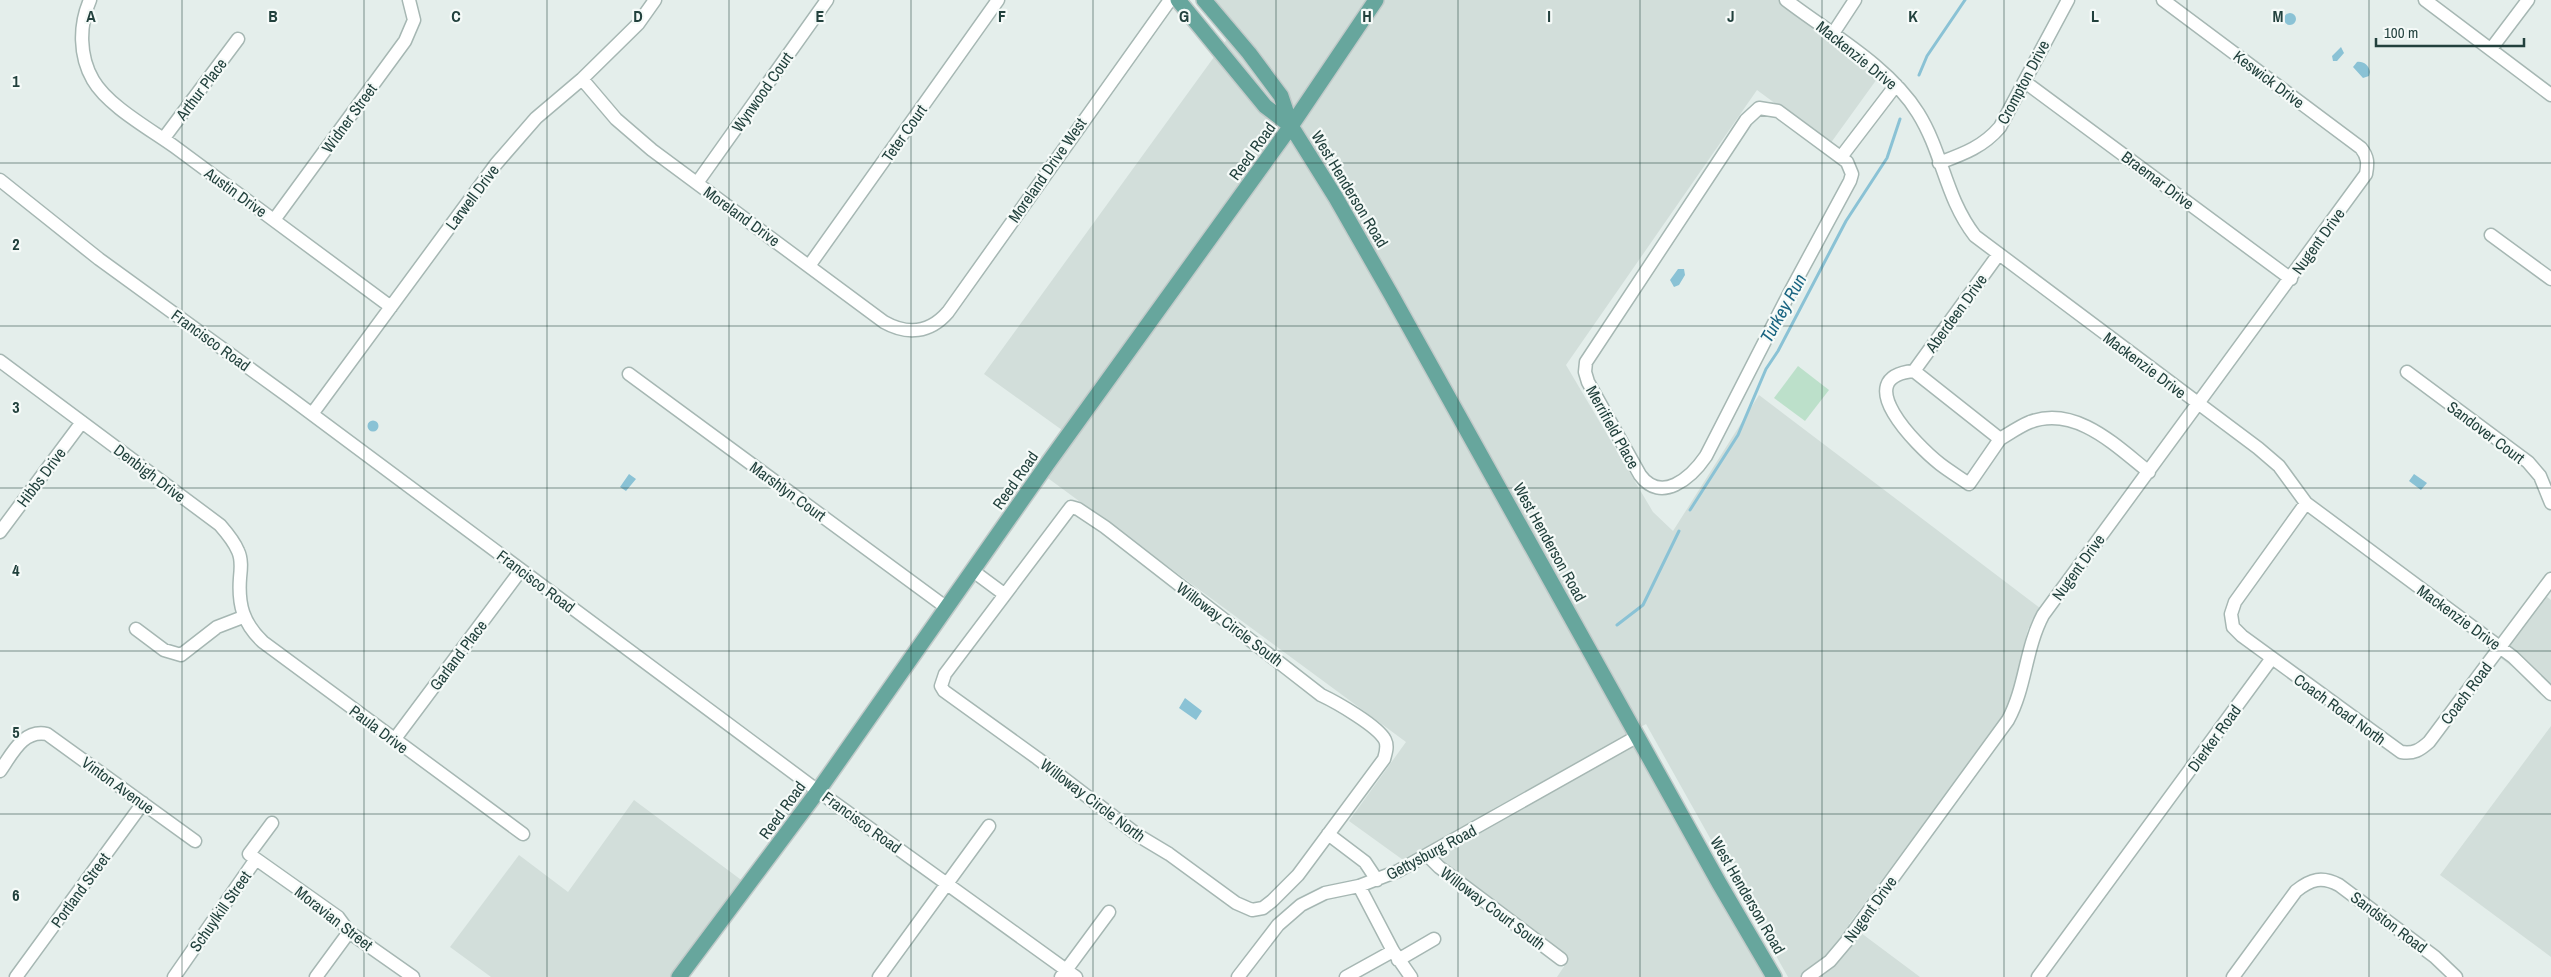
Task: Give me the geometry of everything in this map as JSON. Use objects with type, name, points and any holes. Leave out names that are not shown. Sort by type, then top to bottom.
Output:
[{"type":"main road","name":"West Henderson Road","points":[[1178,0],[1266,106],[1291,126]]},
{"type":"main road","name":"West Henderson Road","points":[[1204,0],[1220,17],[1281,96],[1291,126],[1336,198],[1392,296],[1774,977]]},
{"type":"main road","points":[[1216,0],[1222,7],[1220,17]]},
{"type":"main road","name":"Reed Road","points":[[679,977],[818,791],[1291,126],[1376,0]]},
{"type":"street","name":"Austin Drive","points":[[90,0],[83,21],[82,42],[88,70],[100,89],[110,100],[391,307]]},
{"type":"street","name":"Widner Street","points":[[274,220],[405,41],[412,28],[414,13],[409,0]]},
{"type":"street","name":"Wynwood Court","points":[[697,183],[827,0]]},
{"type":"street","name":"Teter Court","points":[[810,266],[998,0]]},
{"type":"street","name":"Moreland Drive West","points":[[918,331],[935,325],[948,312],[1170,0]]},
{"type":"street","name":"Mackenzie Drive","points":[[1786,0],[1896,85],[1919,114],[1962,219],[1975,236],[2274,461],[2306,503],[2513,657],[2551,694]]},
{"type":"street","points":[[1832,35],[1855,0]]},
{"type":"street","name":"Crompton Drive","points":[[1939,163],[1969,151],[1990,139],[2006,118],[2068,0]]},
{"type":"street","name":"Keswick Drive","points":[[2163,0],[2361,148],[2366,155],[2368,163]]},
{"type":"street","points":[[2425,0],[2551,95]]},
{"type":"street","points":[[2491,49],[2528,0]]},
{"type":"street","name":"Larwell Drive","points":[[312,414],[496,164],[536,118],[582,79],[638,24],[649,2]]},
{"type":"street","name":"Arthur Place","points":[[164,138],[238,38]]},
{"type":"street","name":"Moreland Drive","points":[[582,79],[616,119],[633,135],[884,322],[900,329],[918,331]]},
{"type":"street","name":"Braemar Drive","points":[[2025,82],[2291,279]]},
{"type":"street","points":[[1841,157],[1896,85]]},
{"type":"street","name":"Merrifield Place","points":[[1766,107],[1778,110],[1841,157],[1850,167],[1852,174],[1850,181],[1776,318],[1706,456],[1695,471],[1681,483],[1663,488],[1650,484],[1640,474],[1588,382],[1584,368],[1588,358],[1741,127],[1754,111],[1766,107]]},
{"type":"street","name":"Nugent Drive","points":[[1808,977],[1830,961],[1846,942],[2008,720],[2017,704],[2023,684],[2030,643],[2043,615],[2291,279],[2366,174],[2368,163]]},
{"type":"street","name":"Francisco Road","points":[[0,180],[98,259],[312,414],[818,791],[947,883],[1068,975]]},
{"type":"street","points":[[2492,235],[2551,279]]},
{"type":"street","name":"Aberdeen Drive","points":[[1914,371],[1998,255]]},
{"type":"street","name":"Denbigh Drive","points":[[0,361],[220,525],[232,538],[239,552],[241,568],[239,604],[243,616]]},
{"type":"street","points":[[2000,439],[1914,371],[1899,373],[1886,383],[1885,394],[1895,414],[1922,448],[1940,464],[1969,484],[2000,439],[2030,422],[2051,418],[2065,419],[2098,433],[2148,472]]},
{"type":"street","name":"Sandover Court","points":[[2407,372],[2528,462],[2540,476],[2551,503]]},
{"type":"street","name":"Marshlyn Court","points":[[629,374],[947,608]]},
{"type":"street","name":"Hibbs Drive","points":[[0,532],[82,422]]},
{"type":"street","points":[[2272,658],[2233,627],[2231,614],[2235,602],[2306,503]]},
{"type":"street","name":"Willoway Circle South","points":[[1004,594],[1071,507],[1078,509],[1105,527],[1321,695],[1343,706],[1380,733],[1386,740],[1387,750],[1384,758],[1328,834]]},
{"type":"street","name":"Garland Place","points":[[394,740],[521,570]]},
{"type":"street","points":[[973,571],[1004,594]]},
{"type":"street","name":"Coach Road","points":[[2411,754],[2429,742],[2551,579]]},
{"type":"street","name":"Willoway Circle North","points":[[1004,594],[963,653],[945,674],[941,686],[944,691],[1037,758],[1078,791],[1236,903],[1252,910],[1263,908],[1284,890],[1328,834]]},
{"type":"street","points":[[136,630],[164,650],[181,654],[217,627],[243,616]]},
{"type":"street","name":"Paula Drive","points":[[243,616],[251,631],[263,642],[523,834]]},
{"type":"street","name":"Coach Road North","points":[[2272,658],[2392,748],[2411,754]]},
{"type":"street","name":"Dierker Road","points":[[2038,977],[2272,658]]},
{"type":"street","name":"Vinton Avenue","points":[[0,771],[26,737],[38,732],[55,739],[195,841]]},
{"type":"street","name":"Gettysburg Road","points":[[1238,977],[1278,925],[1301,905],[1325,893],[1377,880],[1427,855],[1638,736]]},
{"type":"street","name":"Portland Street","points":[[16,977],[143,804]]},
{"type":"street","name":"Schuylkill Street","points":[[174,977],[256,859],[249,854],[272,823]]},
{"type":"street","points":[[879,977],[989,826]]},
{"type":"street","points":[[1328,834],[1365,862],[1377,880]]},
{"type":"street","name":"Willoway Court South","points":[[1427,855],[1439,867],[1561,959]]},
{"type":"street","name":"Moravian Street","points":[[256,859],[338,917],[349,932],[413,977]]},
{"type":"street","name":"Sandston Road","points":[[2233,977],[2296,891],[2316,879],[2328,880],[2339,885],[2435,957],[2456,977]]},
{"type":"street","points":[[1359,886],[1396,956],[1411,977]]},
{"type":"street","points":[[1068,975],[1109,912]]},
{"type":"street","points":[[316,977],[349,932]]},
{"type":"street","points":[[1346,977],[1434,939]]},
{"type":"shaded area","points":[[1204,0],[1786,0],[1882,72],[1830,144],[1757,90],[1566,365],[1653,512],[1673,531],[1759,395],[2040,608],[2028,629],[2021,656],[2016,689],[2002,718],[1849,924],[1920,977],[1788,977],[1646,724],[1493,809],[1500,814],[1638,736],[1774,977],[1557,977],[1567,962],[1427,856],[1410,865],[1349,821],[1406,742],[1041,473],[1069,435],[984,374],[1230,35]]},
{"type":"shaded area","points":[[2540,591],[2551,600],[2551,696],[2494,653]]},
{"type":"shaded area","points":[[2551,726],[2551,957],[2440,875]]},
{"type":"shaded area","points":[[634,800],[748,885],[679,977],[491,977],[450,947],[519,855],[568,892]]},
{"type":"green space","points":[[1798,366],[1829,390],[1805,421],[1774,398]]},
{"type":"water","points":[[2288,13],[2292,13],[2296,19],[2292,25],[2288,25],[2284,21],[2284,17]]},
{"type":"water","points":[[2341,47],[2344,53],[2337,61],[2333,61],[2332,56]]},
{"type":"water","points":[[2357,62],[2367,65],[2370,72],[2369,76],[2363,78],[2353,67]]},
{"type":"water","points":[[1678,269],[1684,269],[1685,275],[1679,285],[1674,287],[1670,280]]},
{"type":"water","points":[[373,420],[379,426],[373,432],[367,426]]},
{"type":"water","points":[[629,474],[636,479],[626,491],[620,487]]},
{"type":"water","points":[[2414,474],[2427,483],[2421,490],[2409,481]]},
{"type":"water","points":[[1185,698],[1202,711],[1196,720],[1179,708]]},
{"type":"waterway","name":"Turkey Run","points":[[1919,75],[1927,56],[1965,0]]},
{"type":"waterway","name":"Turkey Run","points":[[1690,510],[1738,435],[1766,369],[1778,351],[1846,221],[1887,158],[1900,119]]},
{"type":"waterway","name":"Turkey Run","points":[[1617,625],[1643,605],[1679,531]]}]
